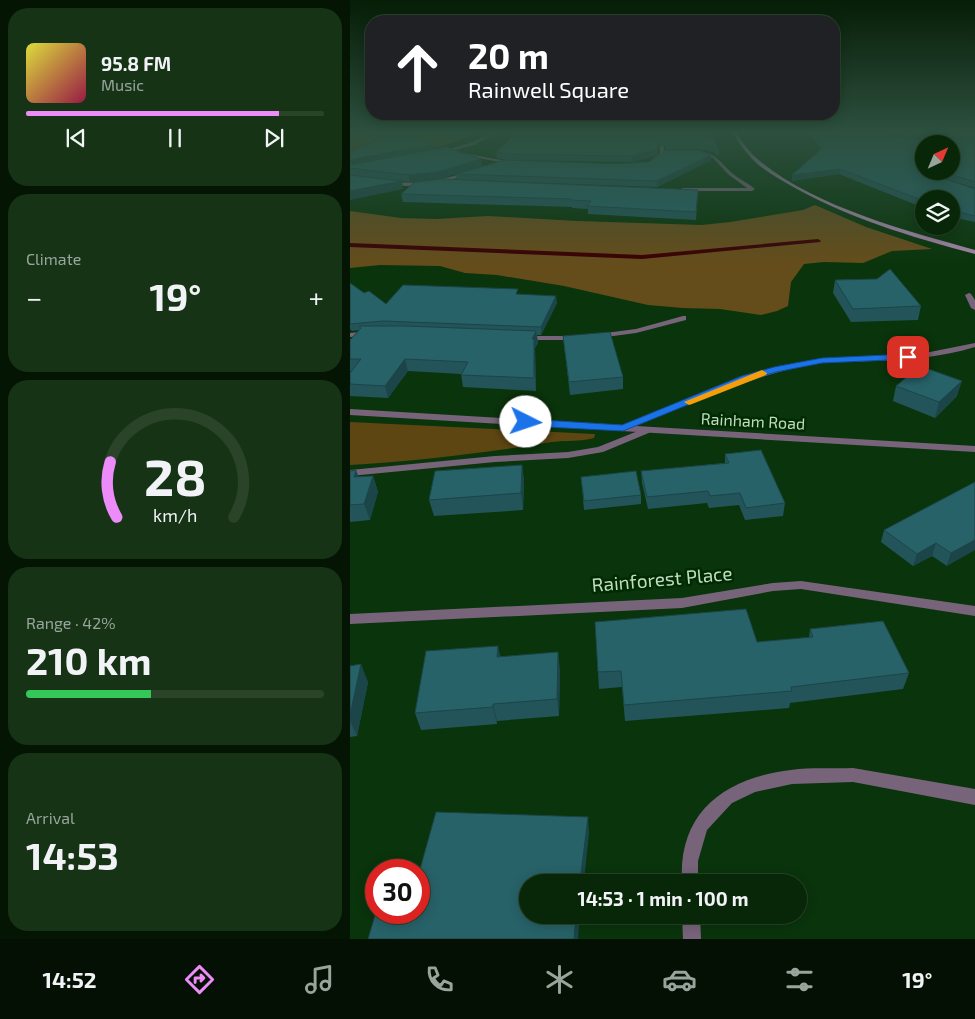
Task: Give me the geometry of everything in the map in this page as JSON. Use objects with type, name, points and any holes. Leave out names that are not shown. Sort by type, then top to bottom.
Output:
[{"type":"main road","points":[[777,176],[833,204],[884,224],[975,252]]},
{"type":"street","points":[[442,183],[444,180],[459,176]]},
{"type":"street","points":[[674,190],[740,191],[752,189],[734,176]]},
{"type":"street","points":[[383,183],[410,186],[442,183],[458,184]]},
{"type":"street","points":[[969,295],[975,308]]},
{"type":"street","points":[[592,337],[636,331],[683,318]]},
{"type":"street","points":[[350,334],[376,332]]},
{"type":"street","points":[[511,338],[583,338]]},
{"type":"street","points":[[623,428],[746,378],[774,370],[822,360],[926,356],[951,352],[975,345]]},
{"type":"street","name":"Rainham Road","points":[[350,412],[975,449]]},
{"type":"street","points":[[350,473],[486,460],[568,456],[600,450],[648,430]]},
{"type":"street","name":"Rainforest Place","points":[[350,620],[682,603],[773,587],[801,585],[975,611]]},
{"type":"street","points":[[690,874],[690,861],[700,826],[726,798],[753,785],[792,777],[853,775],[975,797]]},
{"type":"street","points":[[691,924],[692,939]]},
{"type":"shaded area","points":[[815,205],[866,227],[932,249],[892,251],[863,263],[824,262],[804,264],[791,282],[788,306],[761,315],[720,309],[648,305],[564,286],[497,275],[465,273],[440,266],[380,265],[350,268],[350,211],[401,218],[436,219],[488,216],[702,225],[803,210]]},
{"type":"shaded area","points":[[350,422],[595,434],[594,438],[584,440],[552,442],[426,459],[350,465]]},
{"type":"building","points":[[350,176],[402,181],[350,191]]},
{"type":"building","points":[[508,176],[668,176],[657,181]]},
{"type":"building","points":[[858,176],[915,176],[915,180],[948,180],[975,189],[975,216],[960,212],[960,190],[915,190],[915,198]]},
{"type":"building","points":[[960,176],[975,176],[975,182],[960,177]]},
{"type":"building","points":[[441,179],[698,190],[696,212],[587,206],[591,201],[572,199],[401,194],[415,182]]},
{"type":"building","points":[[890,269],[921,306],[853,309],[835,280],[877,279]]},
{"type":"building","points":[[350,283],[364,293],[369,291],[386,304],[403,285],[518,289],[516,294],[556,296],[541,327],[383,321],[350,324]]},
{"type":"building","points":[[359,326],[536,331],[532,339],[534,339],[534,378],[461,375],[468,362],[405,359],[385,386],[350,384],[350,373],[361,359],[350,359],[350,340],[361,328]]},
{"type":"building","points":[[610,332],[623,377],[569,382],[563,336]]},
{"type":"building","points":[[920,366],[962,381],[939,402],[896,386]]},
{"type":"building","points":[[761,450],[785,503],[746,508],[740,493],[710,496],[708,491],[647,497],[641,471],[729,463],[725,454]]},
{"type":"building","points":[[522,465],[521,493],[429,500],[435,471]]},
{"type":"building","points":[[356,470],[354,477],[373,476],[364,504],[350,505],[350,471]]},
{"type":"building","points":[[636,471],[641,495],[584,501],[581,477]]},
{"type":"building","points":[[975,482],[975,540],[951,553],[936,543],[917,554],[884,530]]},
{"type":"building","points":[[746,609],[757,642],[813,637],[810,629],[883,621],[909,673],[791,687],[792,691],[624,705],[621,671],[598,672],[595,622]]},
{"type":"building","points":[[498,646],[497,657],[558,652],[557,699],[493,704],[493,707],[415,713],[426,651]]},
{"type":"building","points":[[361,664],[350,715],[350,666]]},
{"type":"building","points":[[436,812],[588,817],[581,874],[519,874],[519,924],[575,924],[574,939],[368,939],[372,924],[430,924],[430,859],[423,859]]},
{"type":"waterway","points":[[350,245],[642,257],[818,241]]},
{"type":"slow traffic","points":[[689,402],[762,373]]},
{"type":"route","points":[[526,422],[623,428],[746,378],[774,370],[822,360],[908,357]]}]
